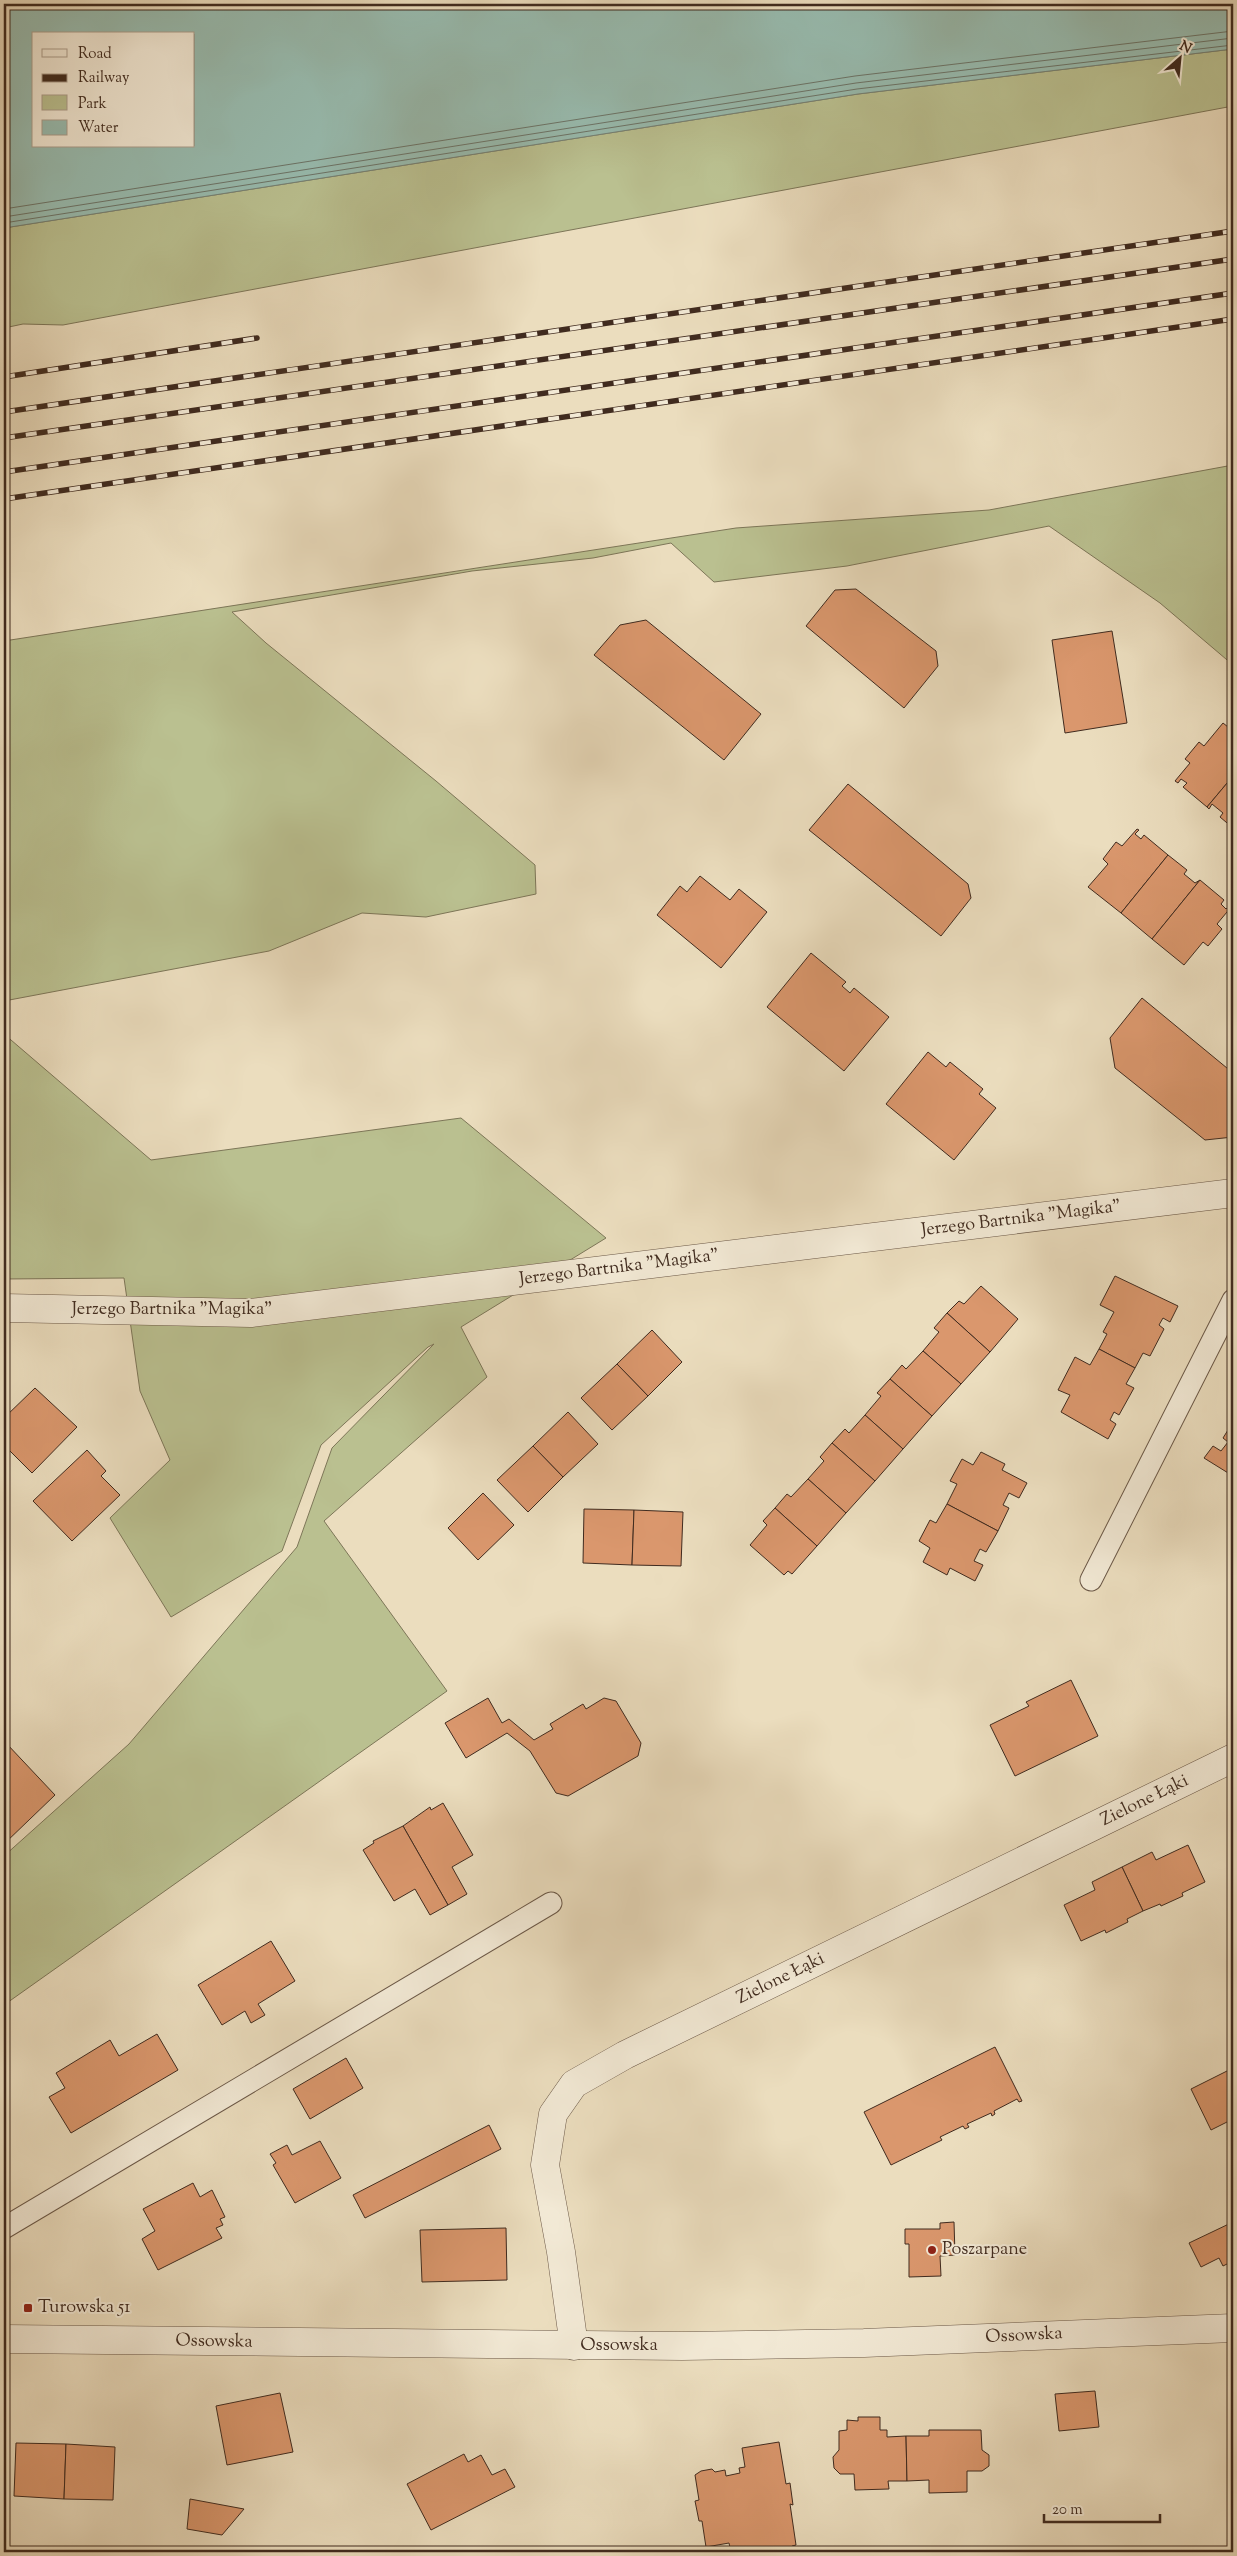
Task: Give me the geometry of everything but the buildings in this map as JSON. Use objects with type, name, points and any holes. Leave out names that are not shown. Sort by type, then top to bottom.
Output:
[{"type":"street","name":"Jerzego Bartnika \"Magika\"","points":[[4,1308],[251,1313],[1233,1193]]},
{"type":"street","name":"Zielone Łąki","points":[[574,2346],[561,2252],[545,2165],[553,2114],[574,2084],[625,2055],[1233,1758]]},
{"type":"street","name":"Ossowska","points":[[4,2340],[574,2346],[864,2343],[1233,2328]]},
{"type":"lane","points":[[1091,1580],[1233,1300]]},
{"type":"lane","points":[[4,2228],[551,1902]]},
{"type":"green space","points":[[1233,49],[1233,106],[63,325],[23,324],[4,328],[4,228],[858,94]]},
{"type":"green space","points":[[1233,465],[1233,665],[1160,603],[1049,526],[847,566],[714,582],[671,543],[593,558],[472,571],[232,612],[266,643],[436,781],[535,865],[536,894],[426,917],[362,913],[269,951],[4,1001],[4,641],[736,528],[989,510]]},
{"type":"green space","points":[[4,1034],[151,1160],[461,1118],[606,1238],[461,1327],[487,1377],[324,1521],[447,1691],[4,2005],[4,1856],[129,1744],[297,1547],[332,1448],[434,1344],[428,1347],[321,1445],[282,1551],[171,1617],[110,1518],[170,1460],[140,1391],[124,1278],[4,1279]]},
{"type":"water","points":[[4,4],[1233,4],[1233,49],[858,94],[4,228]]},
{"type":"railway","points":[[4,412],[1233,231]]},
{"type":"railway","points":[[4,438],[1233,259]]},
{"type":"railway","points":[[4,472],[1233,293]]},
{"type":"railway","points":[[4,499],[1233,319]]},
{"type":"railway","points":[[4,377],[257,338]]},
{"type":"place","name":"Poszarpane","points":[[932,2250]]},
{"type":"place","name":"Turowska 51","points":[[28,2308]]}]
